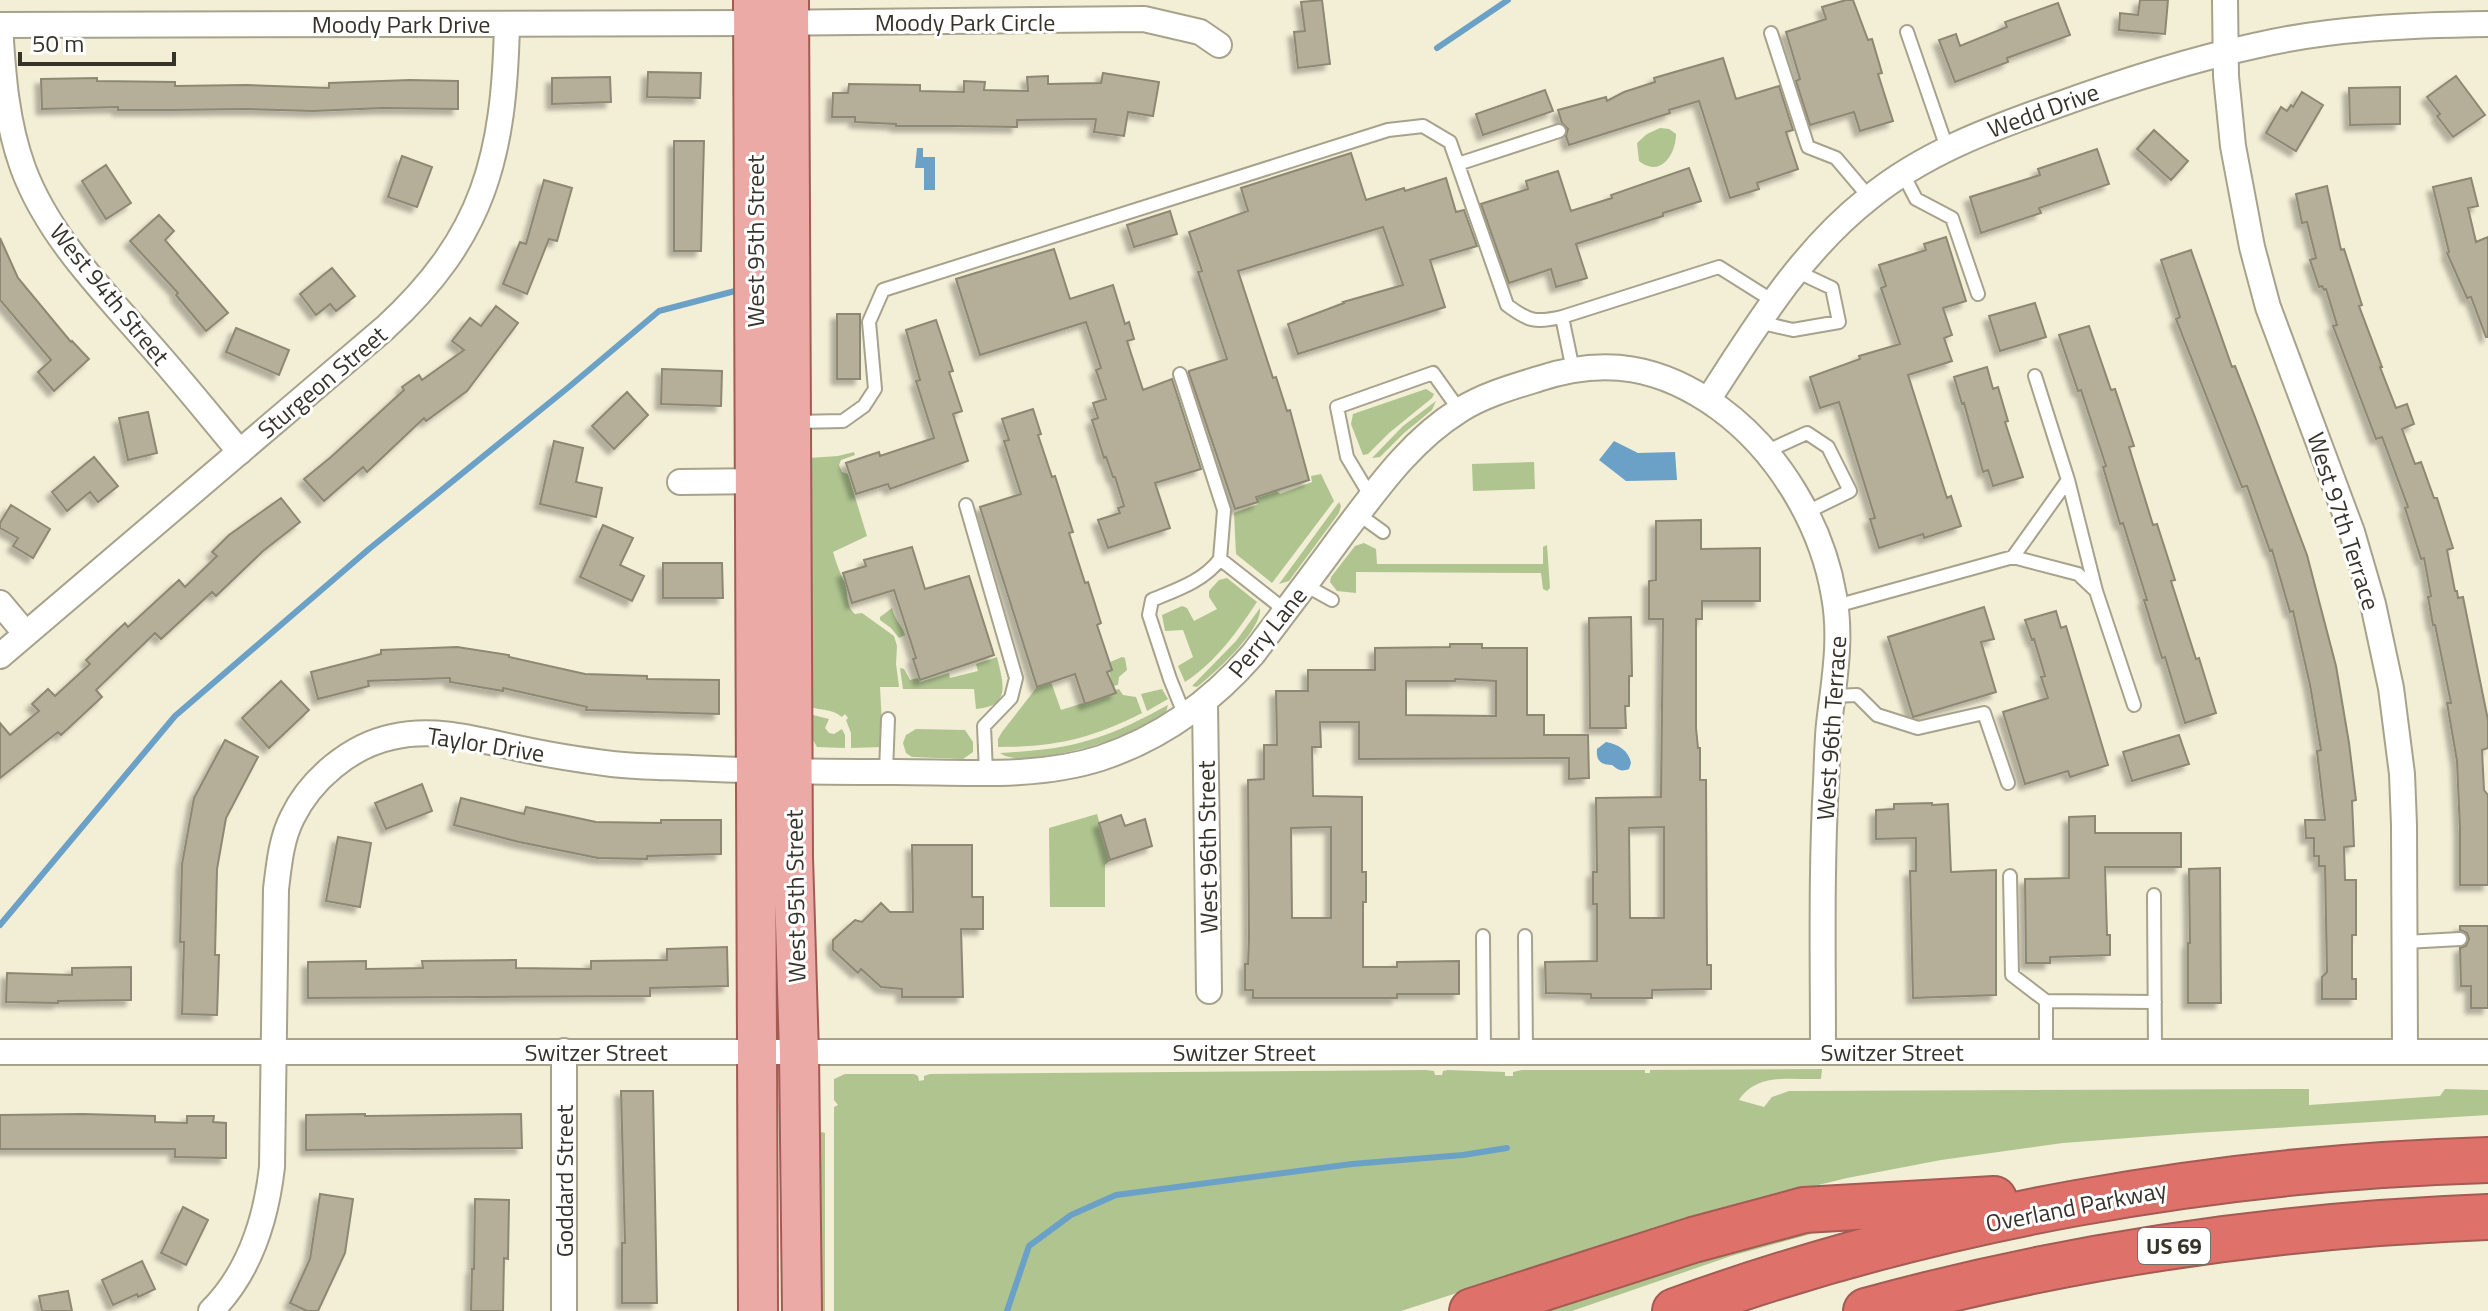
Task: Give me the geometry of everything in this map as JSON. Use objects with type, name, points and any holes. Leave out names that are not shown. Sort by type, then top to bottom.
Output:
[{"type":"highway","name":"Overland Parkway","points":[[1675,1311],[1883,1246],[2150,1190],[2300,1172],[2488,1160]]},
{"type":"highway","points":[[1472,1311],[1693,1240],[1804,1210],[2150,1190]]},
{"type":"highway","name":"US 69","points":[[1866,1311],[2028,1272],[2152,1249],[2347,1225],[2488,1217]]},
{"type":"main road","name":"West 95th Street","points":[[758,1311],[758,1053],[775,771],[771,12]]},
{"type":"main road","name":"West 95th Street","points":[[775,771],[793,857],[802,1311]]},
{"type":"street","name":"West 97th Terrace","points":[[2225,0],[2226,76],[2233,146],[2252,247],[2268,307],[2352,532],[2373,604],[2390,685],[2402,774],[2405,1052]]},
{"type":"street","name":"Moody Park Drive","points":[[0,25],[507,24],[771,12]]},
{"type":"street","name":"Moody Park Circle","points":[[771,12],[1144,19],[1200,32],[1219,45]]},
{"type":"street","name":"Sturgeon Street","points":[[0,656],[407,308],[438,272],[460,241],[487,183],[503,104],[507,24]]},
{"type":"street","name":"Wedd Drive","points":[[1708,400],[1773,301],[1836,227],[1869,197],[1947,148],[2005,123],[2108,87],[2256,45],[2364,29],[2488,24]]},
{"type":"street","name":"West 94th Street","points":[[0,25],[5,95],[13,136],[39,202],[71,251],[240,452]]},
{"type":"street","name":"Perry Lane","points":[[775,771],[986,772],[1045,769],[1099,759],[1125,749],[1195,709],[1243,666],[1390,472],[1423,438],[1460,411],[1501,391],[1573,370],[1628,368],[1662,375],[1690,387],[1708,400]]},
{"type":"street","name":"West 96th Terrace","points":[[1708,400],[1756,439],[1786,479],[1823,550],[1836,606],[1838,658],[1825,805],[1823,1052]]},
{"type":"street","points":[[680,482],[773,481]]},
{"type":"street","points":[[0,603],[26,634]]},
{"type":"street","name":"West 96th Street","points":[[1195,709],[1209,991]]},
{"type":"street","name":"Taylor Drive","points":[[211,1311],[241,1271],[258,1234],[268,1195],[272,1167],[276,889],[280,853],[292,819],[309,792],[333,767],[362,748],[401,735],[423,732],[447,733],[541,753],[614,764],[775,771]]},
{"type":"street","name":"Goddard Street","points":[[564,1051],[564,1311]]},
{"type":"street","name":"Switzer Street","points":[[0,1052],[2488,1052]]},
{"type":"lane","points":[[1907,32],[1947,148]]},
{"type":"lane","points":[[1771,33],[1808,147],[1836,158],[1869,197]]},
{"type":"lane","points":[[773,423],[843,421],[864,406],[875,389],[869,322],[883,290],[1388,130],[1423,126],[1450,142],[1507,305],[1524,318],[1541,322],[1562,317],[1719,267],[1773,301]]},
{"type":"lane","points":[[1458,164],[1559,131]]},
{"type":"lane","points":[[1903,174],[1916,199],[1952,218],[1978,294]]},
{"type":"lane","points":[[1758,322],[1793,330],[1839,322],[1832,288],[1796,271]]},
{"type":"lane","points":[[1562,317],[1573,370]]},
{"type":"lane","points":[[1383,532],[1364,505],[1347,457],[1337,407],[1433,373],[1460,411]]},
{"type":"lane","points":[[1180,374],[1224,510],[1220,559],[1214,568],[1187,585],[1152,600],[1149,615],[1170,679],[1195,709]]},
{"type":"lane","points":[[2035,376],[2068,480],[2096,591],[2134,705]]},
{"type":"lane","points":[[1765,452],[1807,433],[1828,447],[1850,491],[1805,513]]},
{"type":"lane","points":[[2013,557],[2068,480]]},
{"type":"lane","points":[[966,505],[1016,678],[1011,698],[984,726],[986,772]]},
{"type":"lane","points":[[1836,606],[2013,557],[2078,574],[2096,591]]},
{"type":"lane","points":[[1220,559],[1286,611]]},
{"type":"lane","points":[[1305,585],[1332,600]]},
{"type":"lane","points":[[1833,696],[1857,695],[1877,715],[1918,728],[1984,713],[2008,783]]},
{"type":"lane","points":[[886,772],[888,719]]},
{"type":"lane","points":[[2010,876],[2012,975],[2046,1001],[2155,1002]]},
{"type":"lane","points":[[2154,895],[2155,1052]]},
{"type":"lane","points":[[1483,936],[1484,1052]]},
{"type":"lane","points":[[1525,936],[1526,1052]]},
{"type":"lane","points":[[2405,942],[2460,939]]},
{"type":"lane","points":[[2046,1001],[2046,1052]]},
{"type":"green space","points":[[1660,128],[1676,134],[1673,149],[1665,162],[1654,167],[1647,166],[1639,161],[1637,143]]},
{"type":"green space","points":[[1426,389],[1434,394],[1432,398],[1368,454],[1363,455],[1351,424],[1353,414]]},
{"type":"green space","points":[[1436,401],[1432,410],[1380,457],[1372,458],[1403,426]]},
{"type":"green space","points":[[854,452],[855,455],[841,460],[839,465],[842,472],[848,474],[867,536],[833,552],[852,611],[862,613],[894,636],[897,646],[899,687],[880,687],[882,747],[851,748],[851,733],[845,714],[842,717],[811,707],[809,458]]},
{"type":"green space","points":[[1534,462],[1535,489],[1473,491],[1472,464]]},
{"type":"green space","points":[[1321,474],[1334,501],[1272,583],[1236,554],[1234,513],[1258,504],[1257,498],[1277,491],[1280,494],[1312,482],[1311,476]]},
{"type":"green space","points":[[1339,502],[1339,513],[1289,581],[1279,584]]},
{"type":"green space","points":[[1364,543],[1376,549],[1377,564],[1543,564],[1543,547],[1547,545],[1550,588],[1547,591],[1543,589],[1541,573],[1356,572],[1356,593],[1337,591],[1330,582],[1331,577],[1355,546]]},
{"type":"green space","points":[[1227,578],[1257,602],[1216,656],[1185,682],[1178,666],[1193,657],[1183,630],[1165,631],[1162,615],[1182,606],[1187,608],[1194,621],[1217,609],[1209,597],[1209,591],[1219,580]]},
{"type":"green space","points":[[892,608],[905,635],[899,638],[880,620]]},
{"type":"green space","points":[[1260,608],[1259,617],[1246,639],[1215,672],[1197,687],[1192,686],[1236,641]]},
{"type":"green space","points":[[997,657],[1002,692],[995,703],[987,707],[976,709],[974,689],[903,689],[900,668],[904,669],[910,680],[918,678],[920,682],[949,673],[950,678],[978,671],[976,664]]},
{"type":"green space","points":[[1125,658],[1127,670],[1119,677],[1118,685],[1113,686],[1110,662]]},
{"type":"green space","points":[[1051,682],[1061,710],[1119,689],[1123,695],[1136,697],[1142,713],[1072,740],[998,747],[1002,732],[1037,687]]},
{"type":"green space","points":[[1162,689],[1168,699],[1147,711],[1141,694]]},
{"type":"green space","points":[[1168,705],[1166,712],[1151,721],[1087,747],[1027,758],[1012,758],[1000,753],[1047,749],[1103,736]]},
{"type":"green space","points":[[813,715],[829,719],[825,728],[829,733],[834,734],[842,729],[845,748],[817,747],[812,738]]},
{"type":"green space","points":[[916,729],[965,730],[973,742],[973,752],[963,759],[912,757],[906,753],[903,743],[906,735]]},
{"type":"green space","points":[[1097,814],[1110,860],[1105,865],[1105,907],[1050,907],[1049,828]]},
{"type":"green space","points":[[1822,1069],[1821,1079],[1765,1081],[1755,1085],[1739,1100],[1764,1107],[1772,1097],[1789,1091],[2309,1089],[2309,1105],[2440,1096],[2445,1089],[2488,1090],[2488,1115],[2063,1143],[1941,1160],[1765,1198],[1401,1311],[834,1311],[834,1107],[838,1105],[834,1100],[834,1079],[845,1074],[914,1074],[919,1081],[930,1074],[1426,1070],[1442,1075],[1443,1071],[1448,1070],[1505,1072],[1505,1076],[1513,1076],[1513,1072],[1522,1070],[1645,1070],[1645,1073],[1650,1073],[1650,1070]]},
{"type":"green space","points":[[821,1132],[825,1133],[825,1311],[821,1311]]},
{"type":"green space","points":[[1809,1224],[1811,1234],[1731,1256],[1572,1311],[1526,1311]]},
{"type":"water","points":[[917,148],[923,148],[923,157],[935,157],[935,190],[924,190],[924,168],[915,168]]},
{"type":"water","points":[[1614,441],[1638,453],[1675,452],[1677,480],[1626,481],[1599,460]]},
{"type":"water","points":[[1606,742],[1619,746],[1625,752],[1631,763],[1629,769],[1620,770],[1600,761],[1597,749]]},
{"type":"building","points":[[1322,0],[1330,64],[1298,68],[1294,32],[1305,31],[1301,2]]},
{"type":"building","points":[[1853,0],[1868,40],[1872,39],[1882,73],[1878,74],[1893,121],[1860,131],[1854,112],[1810,125],[1796,81],[1800,79],[1786,32],[1826,19],[1822,7]]},
{"type":"building","points":[[2140,0],[2168,0],[2165,34],[2119,30],[2120,13],[2138,15]]},
{"type":"building","points":[[2058,3],[2070,35],[2007,58],[2008,62],[1955,82],[1939,40],[1956,34],[1960,46],[2007,27],[2005,22]]},
{"type":"building","points":[[1723,58],[1736,99],[1779,86],[1793,130],[1786,132],[1798,169],[1757,183],[1759,189],[1730,198],[1699,101],[1569,145],[1566,136],[1568,129],[1562,123],[1558,110],[1606,97],[1607,101],[1655,82],[1654,78]]},
{"type":"building","points":[[648,72],[701,73],[700,98],[647,97]]},
{"type":"building","points":[[1103,73],[1159,82],[1153,116],[1128,112],[1124,136],[1094,132],[1096,119],[1017,120],[1017,127],[896,126],[855,122],[855,117],[832,117],[833,93],[848,93],[849,84],[920,85],[920,91],[964,92],[964,81],[985,82],[984,90],[1028,91],[1027,77],[1048,76],[1048,84],[1101,83]]},
{"type":"building","points":[[2456,76],[2485,115],[2453,137],[2427,97]]},
{"type":"building","points":[[610,77],[611,102],[552,104],[552,78]]},
{"type":"building","points":[[97,78],[97,81],[175,82],[175,86],[329,88],[329,83],[458,81],[458,109],[42,109],[41,79]]},
{"type":"building","points":[[2400,87],[2400,124],[2350,125],[2349,88]]},
{"type":"building","points":[[1545,90],[1553,111],[1483,135],[1476,114]]},
{"type":"building","points":[[2302,92],[2323,105],[2296,151],[2266,133],[2281,107],[2287,111],[2291,105],[2293,107]]},
{"type":"building","points":[[2154,130],[2188,161],[2171,180],[2137,149]]},
{"type":"building","points":[[674,141],[704,141],[701,251],[674,251]]},
{"type":"building","points":[[2097,149],[2109,184],[2039,208],[2041,213],[1981,233],[1970,197],[2040,175],[2038,169]]},
{"type":"building","points":[[1351,153],[1366,200],[1446,178],[1456,212],[1464,210],[1477,246],[1430,260],[1445,307],[1298,354],[1288,324],[1343,302],[1403,285],[1383,227],[1238,271],[1273,378],[1276,377],[1287,411],[1290,410],[1309,480],[1256,497],[1258,502],[1235,509],[1189,373],[1227,359],[1198,272],[1202,271],[1189,232],[1248,211],[1241,188]]},
{"type":"building","points":[[402,156],[432,167],[417,207],[388,197]]},
{"type":"building","points":[[106,165],[131,203],[106,219],[82,181]]},
{"type":"building","points":[[1689,168],[1701,201],[1576,244],[1587,278],[1556,287],[1551,269],[1509,283],[1481,204],[1528,189],[1526,181],[1558,171],[1571,211]]},
{"type":"building","points":[[2471,178],[2478,206],[2468,208],[2476,242],[2488,237],[2488,337],[2447,253],[2433,187]]},
{"type":"building","points":[[544,180],[572,188],[557,241],[549,239],[527,294],[503,284],[520,242],[526,244]]},
{"type":"building","points":[[2327,186],[2341,250],[2344,249],[2380,367],[2396,408],[2407,404],[2414,424],[2402,429],[2415,464],[2421,462],[2434,498],[2437,498],[2453,548],[2447,550],[2455,591],[2458,598],[2463,597],[2488,720],[2488,748],[2482,750],[2484,790],[2488,795],[2488,885],[2460,885],[2457,761],[2447,703],[2451,703],[2433,625],[2424,558],[2421,559],[2405,508],[2408,507],[2382,437],[2376,439],[2333,326],[2337,325],[2326,289],[2319,287],[2310,260],[2316,258],[2307,222],[2302,223],[2296,194]]},
{"type":"building","points":[[1170,211],[1177,234],[1134,247],[1127,225]]},
{"type":"building","points":[[159,215],[174,231],[165,240],[228,313],[206,331],[176,295],[178,293],[130,241]]},
{"type":"building","points":[[1946,237],[1966,301],[1943,308],[1952,335],[1944,338],[1952,361],[1908,375],[1947,498],[1951,496],[1961,526],[1879,548],[1870,519],[1875,518],[1839,402],[1820,408],[1810,377],[1860,359],[1859,356],[1900,344],[1881,288],[1886,286],[1879,265],[1926,250],[1924,244]]},
{"type":"building","points":[[0,238],[18,278],[89,359],[54,391],[38,372],[51,360],[0,300]]},
{"type":"building","points":[[1054,249],[1070,299],[1113,285],[1125,324],[1129,322],[1134,339],[1127,341],[1143,390],[1172,379],[1201,469],[1155,483],[1170,528],[1108,548],[1098,520],[1120,513],[1118,508],[1124,506],[1092,420],[1098,418],[1093,403],[1106,399],[1096,370],[1101,368],[1086,322],[980,355],[956,279]]},
{"type":"building","points":[[2191,250],[2232,367],[2235,366],[2307,555],[2336,666],[2356,800],[2352,801],[2354,846],[2344,847],[2345,880],[2356,880],[2352,979],[2356,979],[2356,999],[2322,999],[2322,977],[2327,972],[2325,866],[2319,866],[2319,856],[2314,856],[2314,838],[2306,838],[2305,820],[2325,820],[2317,751],[2321,750],[2310,685],[2293,611],[2290,612],[2272,550],[2247,486],[2242,487],[2176,319],[2180,317],[2161,260]]},
{"type":"building","points":[[332,268],[355,296],[336,311],[330,304],[316,315],[300,294]]},
{"type":"building","points":[[2035,303],[2046,337],[2000,351],[1989,316]]},
{"type":"building","points":[[496,306],[518,323],[467,391],[426,421],[424,418],[367,472],[363,467],[324,501],[304,479],[404,390],[402,387],[419,375],[422,380],[464,350],[452,341],[470,318],[481,326]]},
{"type":"building","points":[[837,314],[860,314],[860,379],[837,379]]},
{"type":"building","points":[[936,320],[953,371],[949,372],[962,411],[953,414],[968,461],[890,489],[888,484],[856,494],[846,463],[879,452],[880,456],[934,438],[916,381],[920,380],[906,330]]},
{"type":"building","points":[[2089,326],[2134,446],[2129,447],[2153,525],[2157,524],[2175,580],[2171,581],[2216,713],[2185,723],[2144,600],[2147,600],[2123,523],[2120,524],[2103,467],[2106,466],[2059,335]]},
{"type":"building","points":[[236,328],[289,350],[279,375],[226,352]]},
{"type":"building","points":[[1987,367],[1993,389],[1998,387],[2008,421],[2005,422],[2023,477],[1993,486],[1988,470],[1983,472],[1954,377]]},
{"type":"building","points":[[662,369],[722,371],[721,406],[661,404]]},
{"type":"building","points":[[627,392],[648,415],[614,449],[592,426]]},
{"type":"building","points":[[1033,409],[1041,434],[1038,435],[1073,532],[1069,533],[1101,623],[1097,625],[1112,670],[1107,672],[1116,693],[1085,704],[1075,674],[1037,687],[980,507],[1021,494],[1004,441],[1009,440],[1002,419]]},
{"type":"building","points":[[148,412],[157,453],[128,460],[119,418]]},
{"type":"building","points":[[554,441],[583,448],[576,482],[602,488],[596,517],[540,504]]},
{"type":"building","points":[[94,457],[118,486],[98,502],[90,492],[67,511],[52,492]]},
{"type":"building","points":[[281,498],[300,522],[263,551],[216,596],[212,592],[161,639],[155,633],[96,690],[102,697],[61,735],[58,732],[0,778],[0,723],[10,735],[39,711],[32,704],[48,689],[55,696],[90,664],[86,660],[125,623],[128,627],[179,580],[185,587],[217,556],[212,552],[229,535]]},
{"type":"building","points":[[11,505],[50,529],[33,558],[13,546],[18,538],[0,528]]},
{"type":"building","points":[[1701,520],[1701,549],[1760,548],[1760,601],[1702,601],[1702,619],[1696,619],[1696,728],[1700,748],[1700,780],[1706,780],[1707,965],[1711,965],[1711,989],[1652,990],[1652,998],[1591,998],[1591,994],[1546,993],[1545,962],[1597,961],[1597,904],[1593,904],[1593,872],[1597,872],[1596,798],[1661,797],[1663,619],[1649,619],[1649,581],[1656,580],[1656,521]],"holes":[[[1664,827],[1664,918],[1630,918],[1629,828]]]},
{"type":"building","points":[[603,525],[633,538],[620,565],[644,576],[632,601],[580,577]]},
{"type":"building","points":[[912,547],[925,589],[969,576],[994,655],[920,680],[894,590],[852,603],[843,573],[866,566],[864,560]]},
{"type":"building","points":[[663,563],[722,563],[723,598],[663,598]]},
{"type":"building","points":[[1984,607],[1994,639],[1981,642],[1996,692],[1913,717],[1888,637]]},
{"type":"building","points":[[2056,611],[2061,628],[2066,626],[2108,765],[2070,777],[2068,771],[2025,784],[2003,712],[2048,698],[2041,677],[2045,676],[2025,620]]},
{"type":"building","points":[[1631,617],[1632,676],[1629,676],[1629,706],[1625,706],[1626,728],[1590,728],[1589,618]]},
{"type":"building","points":[[1450,644],[1482,644],[1482,648],[1527,648],[1527,715],[1544,715],[1544,735],[1588,735],[1589,778],[1569,779],[1569,758],[1359,759],[1359,722],[1320,722],[1321,747],[1312,747],[1313,796],[1362,797],[1362,872],[1366,872],[1363,967],[1397,967],[1397,962],[1459,961],[1459,994],[1397,994],[1397,998],[1253,998],[1253,990],[1245,990],[1249,939],[1248,780],[1264,779],[1264,745],[1277,745],[1276,691],[1308,691],[1308,670],[1375,670],[1375,648],[1450,647]],"holes":[[[1406,681],[1496,681],[1496,716],[1406,715]],[[1331,827],[1331,918],[1292,918],[1291,828]]]},
{"type":"building","points":[[457,647],[509,655],[585,674],[719,680],[719,714],[586,710],[587,707],[503,688],[503,691],[450,682],[450,678],[368,681],[369,686],[318,699],[311,672],[381,654],[381,650]]},
{"type":"building","points":[[281,681],[309,710],[269,748],[242,718]]},
{"type":"building","points":[[2179,735],[2189,764],[2132,781],[2123,752]]},
{"type":"building","points":[[225,740],[258,757],[226,818],[217,869],[217,1015],[182,1014],[182,864],[194,798]]},
{"type":"building","points":[[422,784],[432,811],[386,829],[375,803]]},
{"type":"building","points":[[461,798],[524,814],[526,807],[596,822],[721,820],[721,854],[647,856],[647,859],[598,858],[519,842],[454,825]]},
{"type":"building","points":[[1894,804],[1948,804],[1951,872],[1996,870],[1996,995],[1913,998],[1910,871],[1916,871],[1916,838],[1876,839],[1876,810],[1894,809]]},
{"type":"building","points":[[1121,815],[1125,826],[1145,819],[1152,846],[1110,860],[1099,823]]},
{"type":"building","points":[[2095,816],[2095,833],[2181,833],[2181,867],[2105,867],[2110,955],[2050,957],[2050,963],[2026,963],[2025,879],[2069,878],[2069,817]]},
{"type":"building","points":[[338,837],[371,843],[360,907],[326,901]]},
{"type":"building","points":[[912,845],[972,845],[972,897],[983,897],[983,929],[961,929],[963,997],[902,997],[902,989],[881,987],[861,969],[858,973],[833,950],[833,940],[855,920],[862,922],[881,903],[890,912],[913,912]]},
{"type":"building","points":[[2220,868],[2221,1003],[2188,1003],[2189,869]]},
{"type":"building","points":[[2460,926],[2488,926],[2488,1008],[2471,1008],[2471,986],[2461,986],[2460,948],[2466,946],[2469,939]]},
{"type":"building","points":[[727,947],[728,986],[650,988],[650,996],[308,998],[308,962],[366,961],[366,969],[423,968],[422,961],[516,960],[516,968],[591,969],[591,961],[667,960],[667,949]]},
{"type":"building","points":[[131,967],[131,1000],[6,1002],[7,973],[72,975],[72,968]]},
{"type":"building","points":[[621,1091],[653,1091],[657,1303],[622,1303],[622,1243],[625,1243]]},
{"type":"building","points":[[521,1114],[522,1148],[306,1150],[306,1115]]},
{"type":"building","points":[[0,1115],[155,1116],[155,1122],[187,1123],[187,1116],[214,1116],[213,1122],[226,1123],[226,1158],[175,1157],[175,1149],[0,1149]]},
{"type":"building","points":[[320,1194],[353,1199],[345,1253],[318,1311],[307,1311],[290,1303],[310,1259]]},
{"type":"building","points":[[475,1199],[509,1200],[503,1311],[471,1311]]},
{"type":"building","points":[[183,1207],[208,1220],[186,1265],[161,1253]]},
{"type":"building","points":[[142,1261],[155,1289],[113,1305],[102,1280]]},
{"type":"building","points":[[68,1291],[72,1311],[42,1311],[39,1296]]},
{"type":"waterway","points":[[1437,48],[1508,0]]},
{"type":"waterway","points":[[0,925],[175,716],[369,549],[659,311],[735,291]]},
{"type":"waterway","points":[[1007,1311],[1029,1246],[1071,1215],[1116,1195],[1352,1164],[1463,1155],[1507,1148]]}]
